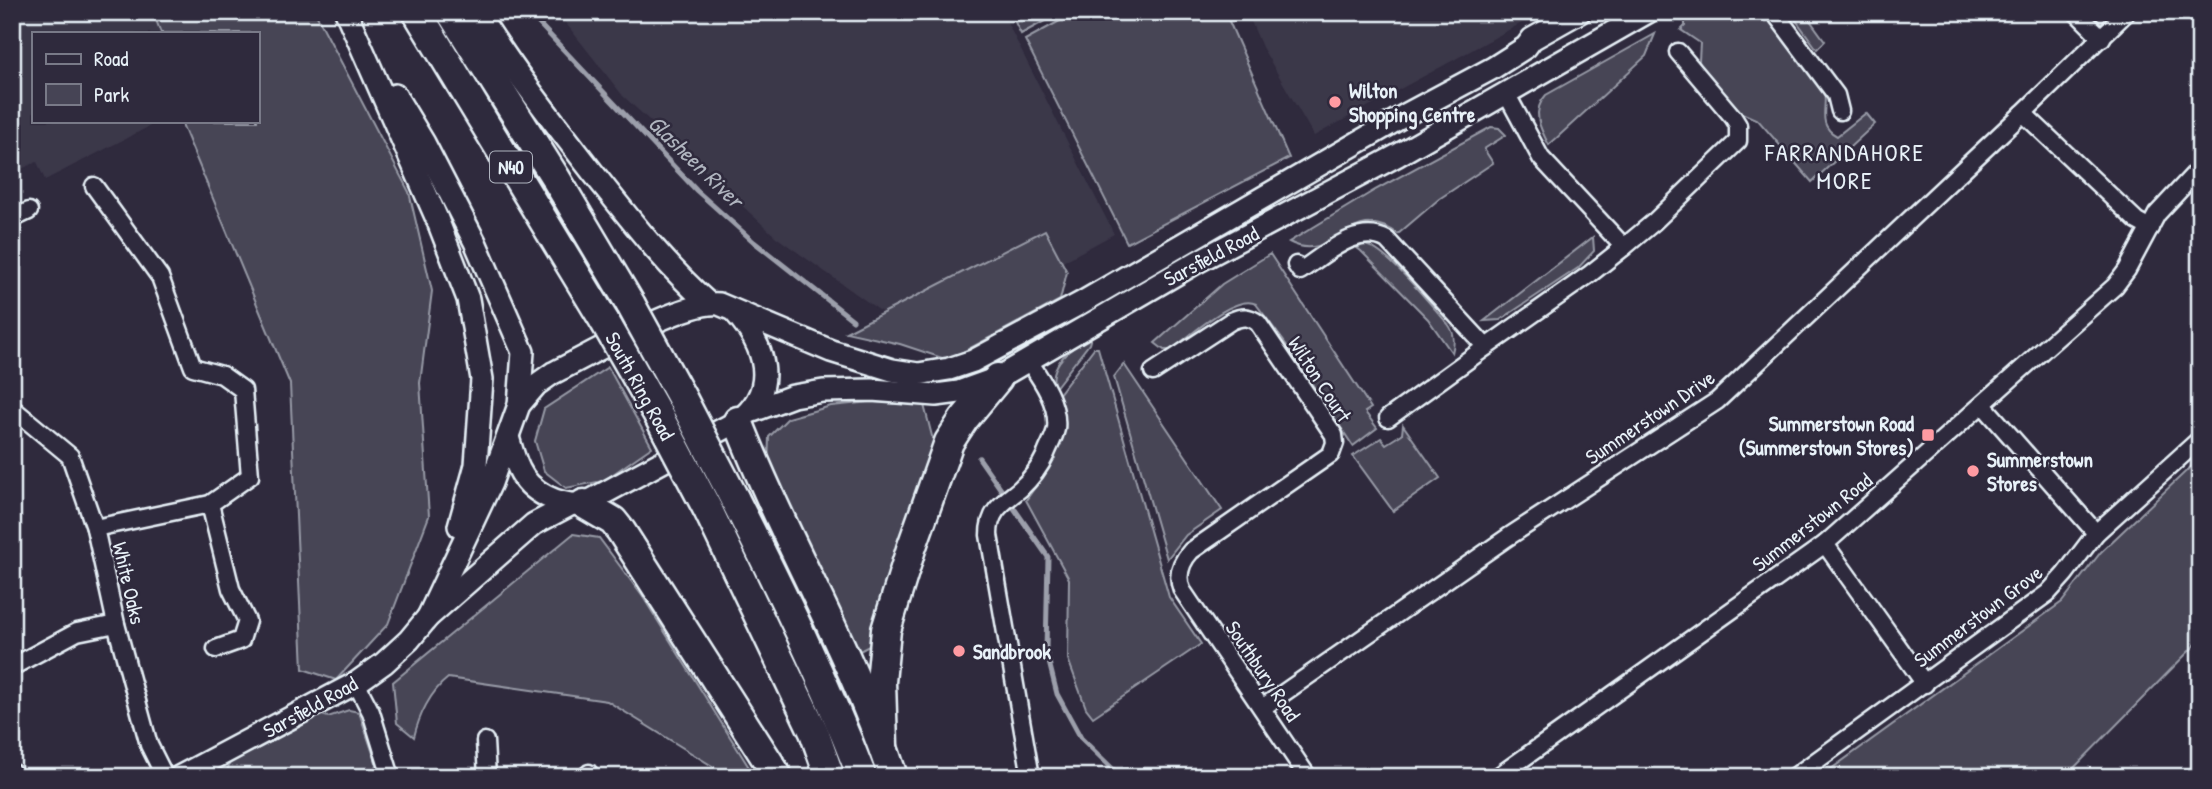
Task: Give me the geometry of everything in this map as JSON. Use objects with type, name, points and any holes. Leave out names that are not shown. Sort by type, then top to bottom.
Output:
[{"type":"highway","name":"South Ring Road","points":[[417,12],[657,413],[708,510],[814,732],[830,777]]},
{"type":"highway","name":"South Ring Road","points":[[451,12],[555,177],[631,305],[682,398],[777,583],[842,724],[862,777]]},
{"type":"highway","points":[[883,745],[881,682],[886,630],[911,549],[949,442],[998,378]]},
{"type":"highway","points":[[744,417],[756,467],[830,622],[894,777]]},
{"type":"highway","points":[[577,504],[613,522],[621,531],[778,777]]},
{"type":"main road","points":[[477,12],[542,108],[681,280],[708,303]]},
{"type":"main road","name":"Sarsfield Road","points":[[708,303],[719,304],[831,351],[892,370],[918,374],[949,369],[974,361],[1082,303],[1407,114],[1493,68],[1525,47],[1532,39],[1580,12]]},
{"type":"main road","name":"Sarsfield Road","points":[[179,777],[356,684],[384,663],[428,617],[534,524],[744,417],[793,396],[822,391],[872,390],[936,395],[959,392],[998,378],[1197,262],[1398,155],[1648,12]]},
{"type":"main road","points":[[347,15],[424,143],[480,254],[523,352],[519,405]]},
{"type":"main road","points":[[347,15],[438,219],[468,299],[482,379],[476,465],[444,582]]},
{"type":"main road","points":[[519,405],[536,385],[553,373],[682,309],[708,303]]},
{"type":"main road","points":[[734,311],[747,326],[759,348],[764,374],[759,398],[744,417]]},
{"type":"main road","name":"Sarsfield Road","points":[[428,617],[491,483],[519,405]]},
{"type":"main road","points":[[508,437],[520,472],[540,494],[577,504]]},
{"type":"street","points":[[1774,12],[1836,95],[1840,111]]},
{"type":"street","points":[[2076,12],[2102,38]]},
{"type":"street","name":"Summerstown Drive","points":[[1262,708],[1511,536],[1712,405],[2127,12]]},
{"type":"street","name":"Wilton Court","points":[[1388,418],[1590,274],[1654,222],[1738,141],[1738,125],[1733,117],[1678,52]]},
{"type":"street","points":[[1506,93],[1541,158],[1624,247]]},
{"type":"street","points":[[2023,113],[2137,221],[2150,228]]},
{"type":"street","name":"Summerstown Road","points":[[1497,777],[1825,544],[2115,286],[2167,202],[2200,168]]},
{"type":"street","points":[[94,186],[160,276],[193,367],[222,375],[243,390],[250,477],[210,504],[95,528]]},
{"type":"street","points":[[12,219],[29,211]]},
{"type":"street","points":[[1296,265],[1300,271],[1357,236],[1378,234],[1387,240],[1486,347]]},
{"type":"street","name":"Wilton Court","points":[[1153,372],[1231,321],[1245,317],[1252,319],[1258,323],[1335,435],[1331,454],[1185,557],[1178,574],[1182,590]]},
{"type":"street","points":[[1028,360],[1054,407],[1056,429],[1042,462],[1022,487],[997,507],[991,516],[989,535],[1031,777]]},
{"type":"street","points":[[1983,405],[2096,533]]},
{"type":"street","name":"White Oaks","points":[[16,415],[69,456],[95,528],[116,624],[149,745],[165,777]]},
{"type":"street","name":"Summerstown Grove","points":[[1794,777],[2048,593],[2096,533],[2200,439]]},
{"type":"street","points":[[210,504],[231,589],[247,621],[241,640],[216,649]]},
{"type":"street","points":[[1825,544],[1925,684]]},
{"type":"street","name":"Southbury Road","points":[[1182,590],[1308,777]]},
{"type":"street","points":[[12,667],[77,632],[116,624]]},
{"type":"street","points":[[356,684],[370,712],[391,777]]},
{"type":"street","points":[[485,741],[487,777]]},
{"type":"street","points":[[12,772],[16,777]]},
{"type":"shaded area","points":[[12,12],[153,12],[161,32],[32,32],[32,122],[158,122],[45,180],[37,162],[12,173]]},
{"type":"shaded area","points":[[557,12],[1002,12],[1114,234],[947,325],[893,320],[776,237],[623,96]]},
{"type":"shaded area","name":"Wilton Shopping Centre","points":[[1247,12],[1542,12],[1314,136],[1262,47]]},
{"type":"green space","points":[[153,12],[315,12],[409,192],[432,291],[420,383],[429,516],[388,624],[336,680],[303,669],[290,384],[182,124],[259,122],[259,32],[161,32]]},
{"type":"green space","points":[[1010,12],[1061,12],[1021,34]]},
{"type":"green space","points":[[1076,12],[1225,12],[1289,158],[1127,243],[1025,40]]},
{"type":"green space","points":[[1693,12],[1762,12],[1824,90],[1824,116],[1831,132],[1837,136],[1866,113],[1875,124],[1812,182],[1758,120],[1742,113],[1702,70],[1699,61],[1700,43],[1681,30],[1685,26],[1685,17]]},
{"type":"green space","points":[[1790,12],[1804,12],[1825,41],[1817,49]]},
{"type":"green space","points":[[1655,34],[1646,56],[1549,145],[1538,120],[1539,107],[1546,95]]},
{"type":"green space","points":[[1491,127],[1499,128],[1506,135],[1484,149],[1493,163],[1439,199],[1398,234],[1382,225],[1367,224],[1355,227],[1318,246],[1305,247],[1289,242],[1375,190]]},
{"type":"green space","points":[[1045,230],[1067,272],[1060,300],[948,360],[900,344],[846,332]]},
{"type":"green space","points":[[1593,237],[1594,251],[1578,268],[1500,320],[1484,321]]},
{"type":"green space","points":[[1363,245],[1372,247],[1395,265],[1448,324],[1454,338],[1452,353],[1428,319],[1357,248]]},
{"type":"green space","points":[[1270,254],[1371,408],[1365,412],[1377,428],[1353,446],[1256,304],[1247,302],[1225,310],[1171,350],[1164,350],[1155,343],[1222,284]]},
{"type":"green space","points":[[1091,337],[1089,344],[1055,388],[1053,380],[1058,364],[1069,351]]},
{"type":"green space","points":[[1094,348],[1098,348],[1169,597],[1201,644],[1093,717],[1086,708],[1068,659],[1069,579],[1026,500],[1051,463],[1062,437],[1064,423],[1059,394]]},
{"type":"green space","points":[[1124,364],[1222,510],[1186,535],[1167,559],[1114,377]]},
{"type":"green space","points":[[608,367],[652,447],[603,481],[566,488],[544,471],[535,441],[544,409]]},
{"type":"green space","points":[[871,402],[924,405],[934,444],[871,645],[854,654],[768,469],[769,437],[788,418],[831,406]]},
{"type":"green space","points":[[1403,425],[1440,478],[1393,511],[1353,456],[1381,438],[1386,444],[1402,434]]},
{"type":"green space","points":[[2200,458],[2200,640],[2065,777],[1820,777],[2062,602],[2101,552]]},
{"type":"green space","points":[[573,534],[599,538],[643,597],[755,777],[724,777],[717,769],[607,701],[448,678],[426,705],[414,737],[397,723],[393,682]]},
{"type":"green space","points":[[349,710],[359,712],[381,777],[225,777],[230,762],[322,715],[328,717]]},
{"type":"waterway","name":"Glasheen River","points":[[528,12],[697,191],[754,242],[853,320]]},
{"type":"waterway","name":"Glasheen River","points":[[979,458],[1048,557],[1046,650],[1057,694],[1081,738],[1121,777]]},
{"type":"place","name":"Wilton Shopping Centre","points":[[1335,102]]},
{"type":"place","name":"Summerstown Road (Summerstown Stores)","points":[[1928,435]]},
{"type":"place","name":"Summerstown Stores","points":[[1973,471]]},
{"type":"place","name":"Sandbrook","points":[[959,651]]},
{"type":"district","name":"FARRANDAHORE MORE","points":[[1845,166]]}]
